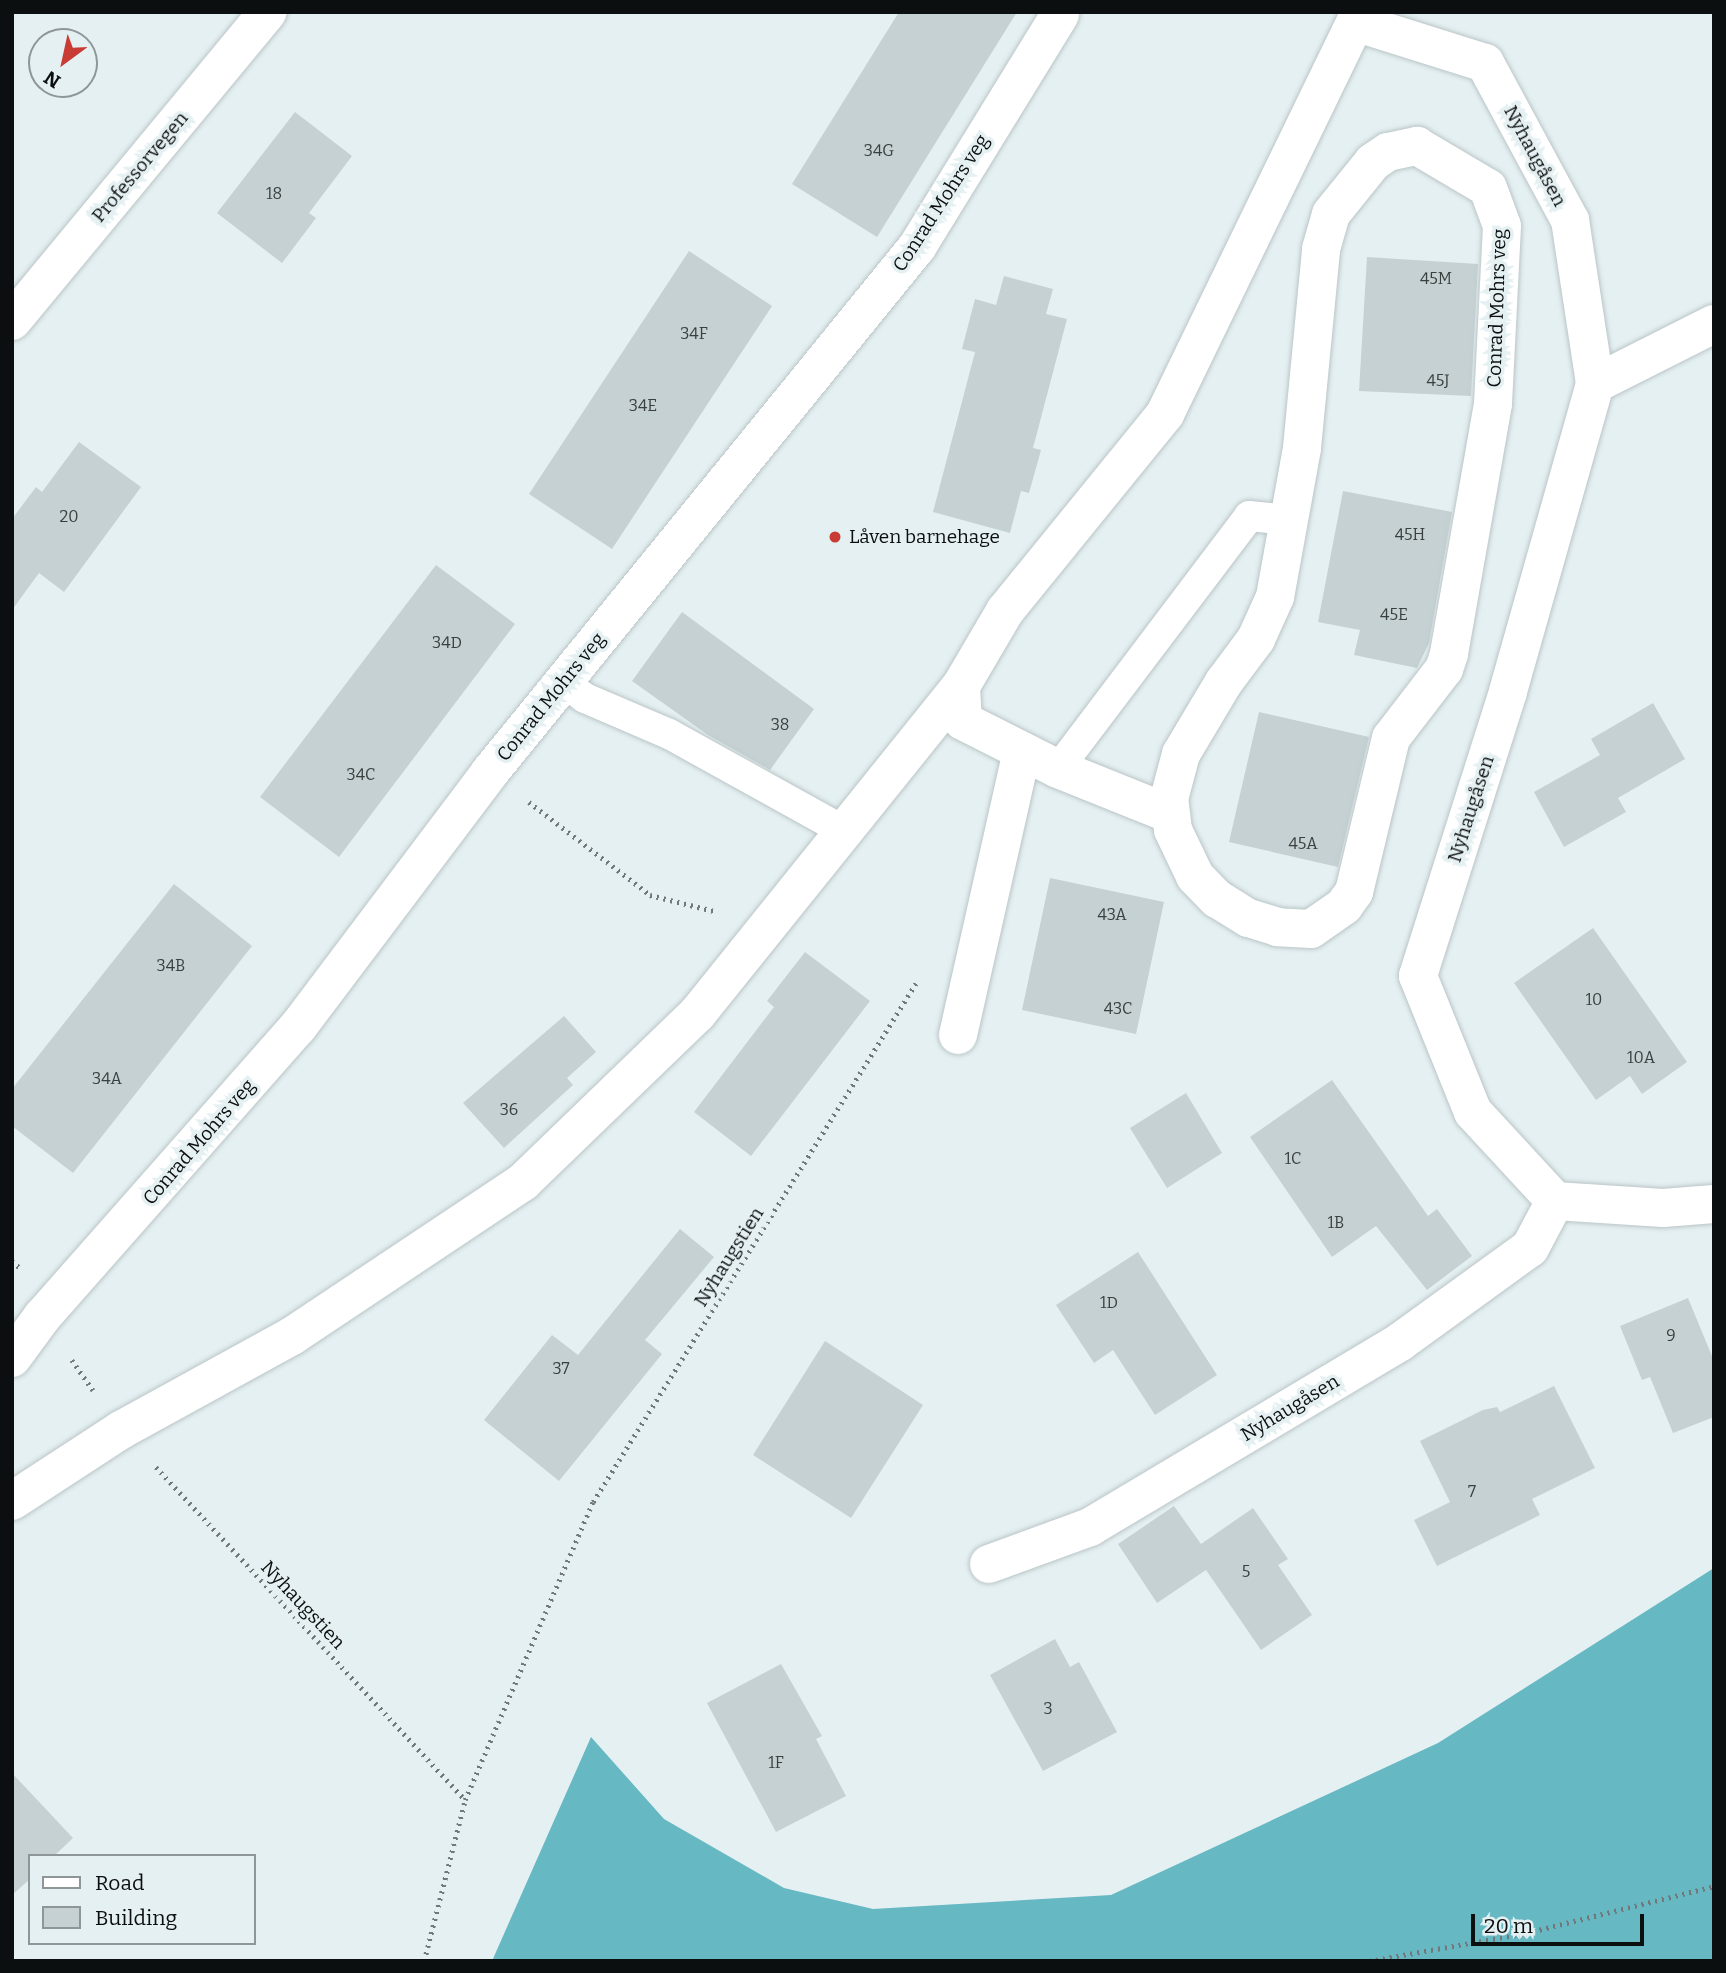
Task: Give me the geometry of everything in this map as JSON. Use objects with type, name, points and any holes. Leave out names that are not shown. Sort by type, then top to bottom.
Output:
[{"type":"street","name":"Professorvegen","points":[[12,321],[268,12]]},
{"type":"street","name":"Conrad Mohrs veg","points":[[12,1358],[42,1317],[298,1027],[490,772],[916,247],[1060,15]]},
{"type":"street","name":"Nyhaugåsen","points":[[989,1564],[1090,1527],[1400,1342],[1530,1248],[1555,1201],[1472,1112],[1418,976],[1508,692],[1595,384],[1570,220],[1485,63],[1359,18]]},
{"type":"street","points":[[12,1501],[121,1430],[292,1336],[523,1182],[697,1014],[961,686],[1005,611],[1165,414],[1359,18]]},
{"type":"street","name":"Conrad Mohrs veg","points":[[1417,146],[1432,151],[1488,188],[1502,226],[1493,404],[1444,668],[1391,738],[1354,892],[1344,906],[1311,929],[1278,927],[1248,918],[1217,899],[1181,852],[1170,814],[1169,799],[1181,754],[1224,682],[1256,639],[1275,597],[1302,448],[1321,249],[1331,214],[1346,191],[1388,152],[1417,146]]},
{"type":"street","points":[[1595,384],[1714,324]]},
{"type":"street","points":[[961,686],[963,721],[1058,769],[1170,814]]},
{"type":"street","points":[[958,1035],[1022,752]]},
{"type":"street","points":[[1555,1201],[1663,1208],[1714,1204]]},
{"type":"lane","points":[[1058,769],[1250,516],[1289,520]]},
{"type":"lane","points":[[563,681],[584,698],[669,734],[844,831]]},
{"type":"path","points":[[490,772],[650,895],[771,922]]},
{"type":"path","name":"Nyhaugstien","points":[[424,1961],[465,1800],[593,1502],[920,977]]},
{"type":"path","name":"Nyhaugstien","points":[[121,1430],[465,1800]]},
{"type":"path","points":[[1369,1961],[1526,1933],[1714,1886]]},
{"type":"shaded area","points":[[1714,1568],[1714,1961],[492,1961],[591,1737],[664,1819],[784,1888],[873,1909],[1111,1895],[1438,1743]]},
{"type":"building","points":[[899,12],[1017,12],[877,237],[792,184]]},
{"type":"building","points":[[295,112],[352,156],[309,213],[316,218],[282,263],[217,213]]},
{"type":"building","points":[[689,251],[772,306],[612,549],[529,494]]},
{"type":"building","points":[[1367,257],[1478,264],[1471,396],[1359,391]]},
{"type":"building","points":[[1004,276],[1053,289],[1046,314],[1067,319],[1033,448],[1041,450],[1029,493],[1021,491],[1010,533],[933,512],[975,352],[962,349],[975,299],[996,305]]},
{"type":"building","points":[[79,442],[141,487],[64,592],[39,573],[12,610],[12,519],[36,487],[42,492]]},
{"type":"building","points":[[1343,491],[1452,512],[1429,643],[1417,668],[1354,655],[1360,630],[1318,622]]},
{"type":"building","points":[[436,565],[515,624],[339,857],[260,797]]},
{"type":"building","points":[[682,612],[814,709],[770,770],[708,735],[632,681]]},
{"type":"building","points":[[1653,703],[1685,759],[1618,798],[1626,812],[1564,847],[1534,792],[1600,755],[1591,739]]},
{"type":"building","points":[[1259,712],[1369,737],[1338,867],[1229,842]]},
{"type":"building","points":[[1050,878],[1164,902],[1136,1034],[1022,1010]]},
{"type":"building","points":[[174,884],[252,946],[73,1173],[12,1126],[12,1089]]},
{"type":"building","points":[[1593,928],[1687,1062],[1642,1094],[1630,1076],[1596,1100],[1514,983]]},
{"type":"building","points":[[805,952],[870,1001],[751,1156],[694,1112],[774,1007],[767,1001]]},
{"type":"building","points":[[564,1016],[596,1052],[567,1078],[573,1085],[504,1148],[463,1103]]},
{"type":"building","points":[[1332,1080],[1428,1216],[1437,1209],[1472,1256],[1427,1290],[1376,1226],[1332,1257],[1250,1137]]},
{"type":"building","points":[[1186,1093],[1222,1153],[1167,1188],[1130,1128]]},
{"type":"building","points":[[680,1229],[714,1257],[645,1340],[662,1354],[559,1481],[484,1420],[552,1335],[578,1355]]},
{"type":"building","points":[[1138,1252],[1217,1375],[1155,1415],[1113,1350],[1094,1363],[1056,1305]]},
{"type":"building","points":[[1688,1298],[1714,1361],[1714,1417],[1673,1433],[1650,1377],[1642,1380],[1620,1326]]},
{"type":"building","points":[[825,1341],[923,1405],[851,1518],[753,1455]]},
{"type":"building","points":[[1554,1386],[1595,1468],[1532,1499],[1540,1515],[1437,1566],[1414,1520],[1450,1502],[1420,1441],[1483,1410],[1497,1407],[1500,1412]]},
{"type":"building","points":[[1174,1506],[1201,1544],[1253,1508],[1288,1559],[1278,1565],[1312,1615],[1261,1650],[1206,1570],[1157,1603],[1118,1544]]},
{"type":"building","points":[[1055,1639],[1070,1667],[1079,1662],[1117,1732],[1043,1771],[990,1675]]},
{"type":"building","points":[[781,1664],[822,1736],[816,1739],[846,1796],[776,1832],[707,1703]]},
{"type":"building","points":[[12,1773],[73,1838],[56,1854],[28,1854],[28,1881],[12,1895]]},
{"type":"place","name":"Låven barnehage","points":[[835,537]]}]
